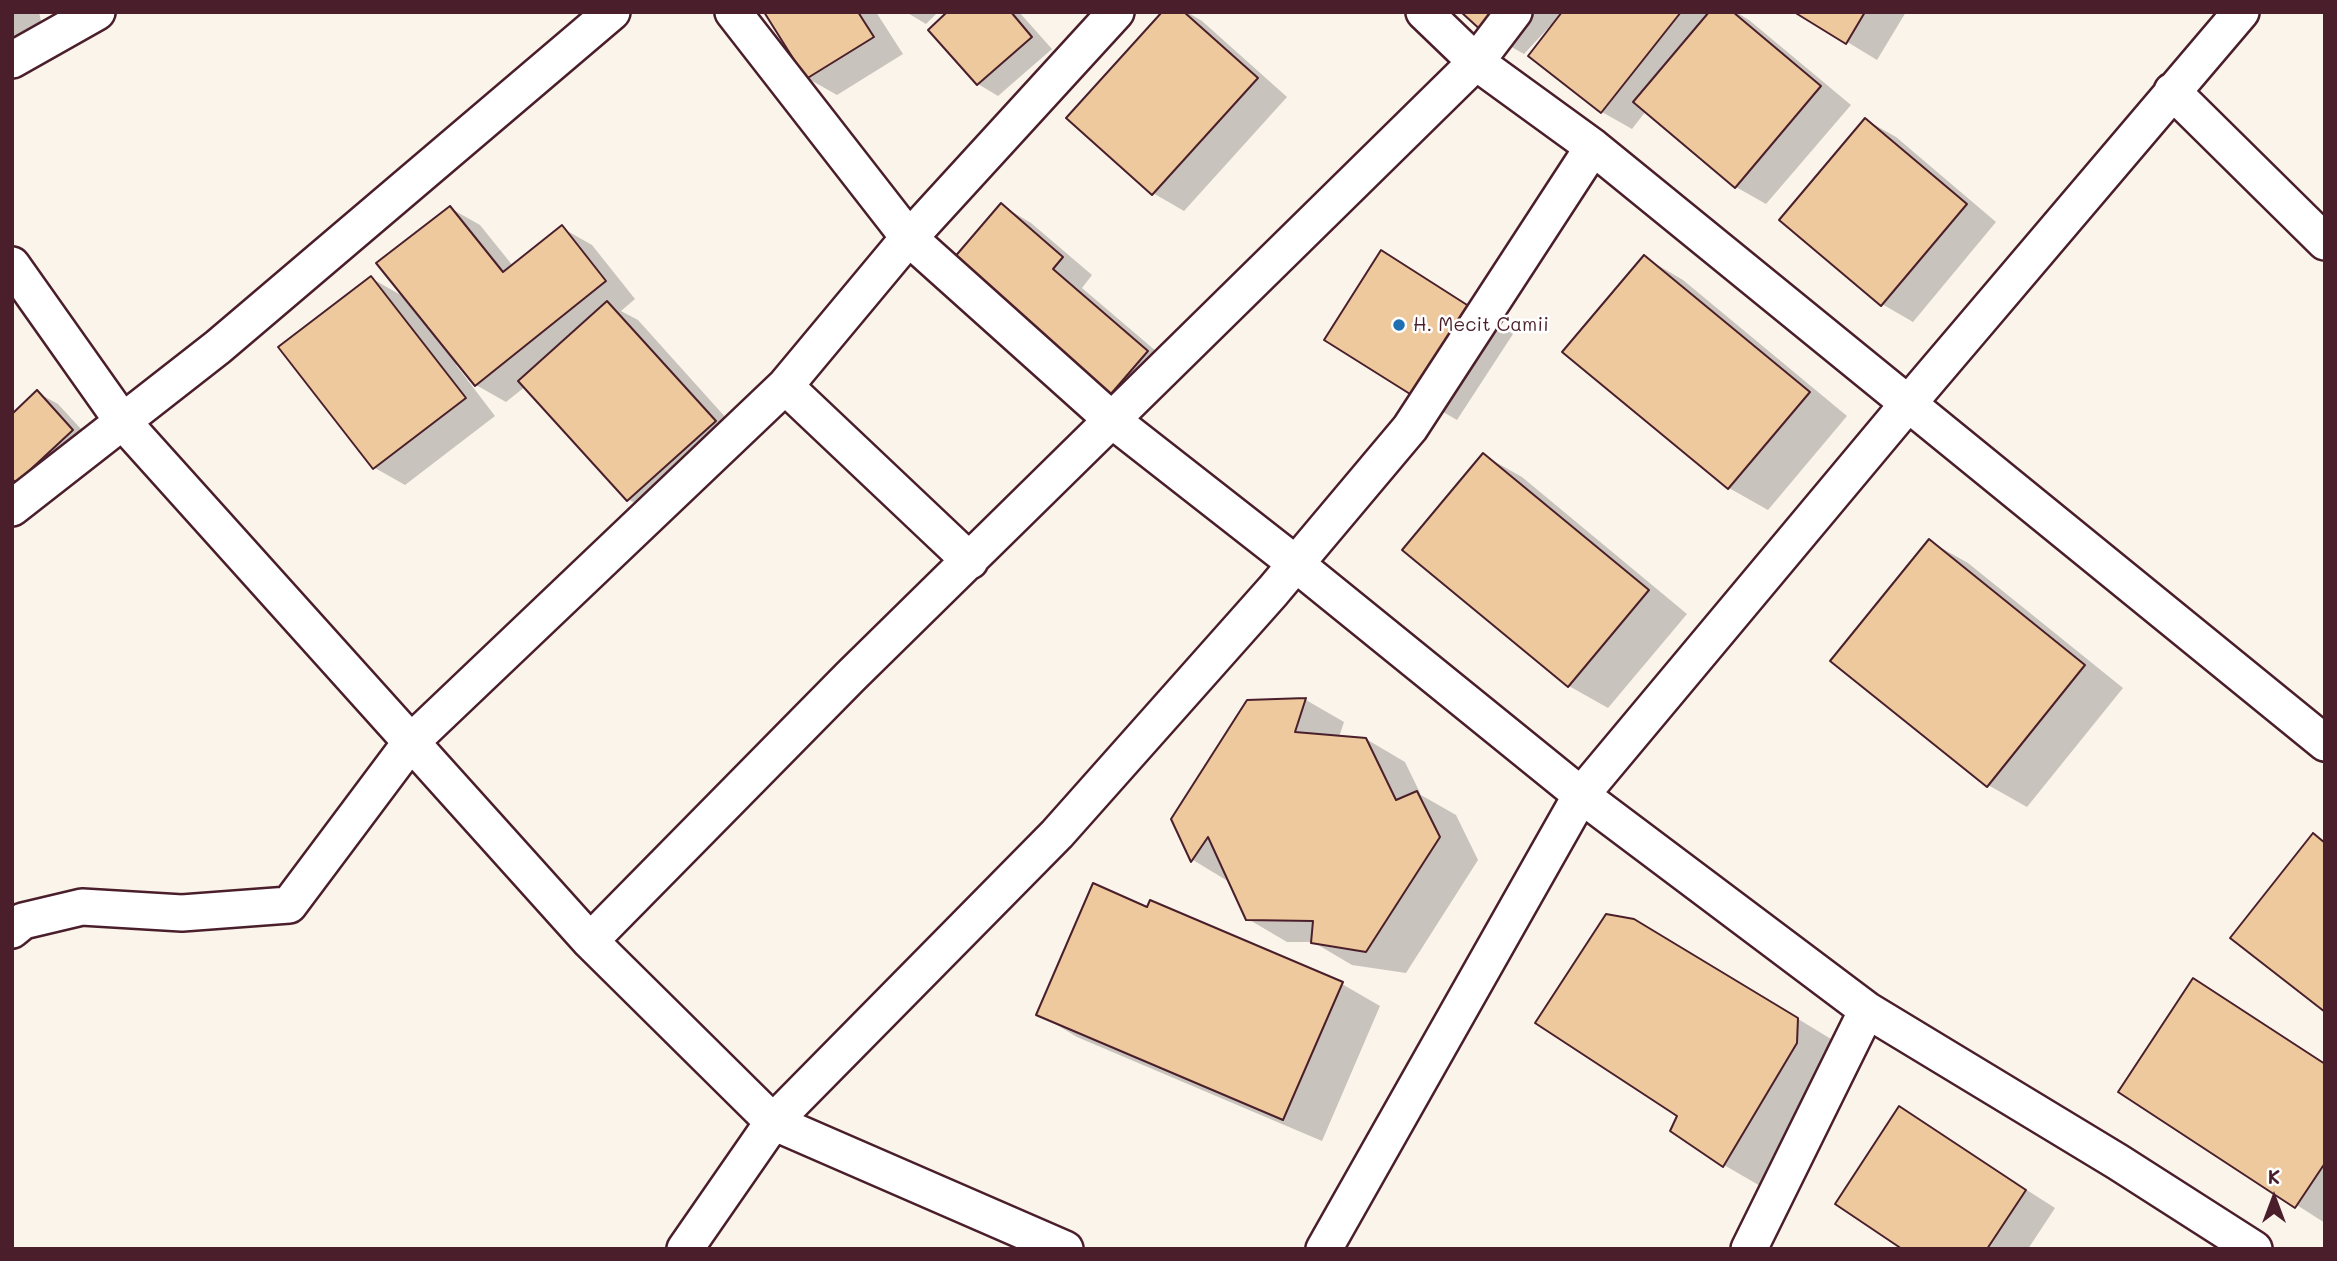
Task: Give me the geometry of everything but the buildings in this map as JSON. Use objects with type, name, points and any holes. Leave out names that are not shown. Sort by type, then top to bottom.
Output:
[{"type":"street","points":[[12,60],[97,12]]},
{"type":"street","points":[[12,509],[218,347],[612,12]]},
{"type":"street","points":[[733,12],[909,238],[1112,420],[1296,564],[1581,795],[1867,1010],[2118,1162],[2254,1249]]},
{"type":"street","points":[[12,930],[23,921],[82,907],[182,913],[289,905],[411,742],[785,386],[909,238],[1116,12]]},
{"type":"street","points":[[1424,12],[1476,62],[1593,147],[2325,743]]},
{"type":"street","points":[[590,941],[842,686],[1476,62],[1514,12]]},
{"type":"street","points":[[1324,1249],[1581,795],[2241,12]]},
{"type":"street","points":[[2172,91],[2325,242]]},
{"type":"street","points":[[685,1249],[772,1122],[1057,834],[1296,564],[1410,428],[1593,147]]},
{"type":"street","points":[[12,265],[123,422],[590,941],[772,1122],[1065,1249]]},
{"type":"street","points":[[785,386],[970,561]]},
{"type":"street","points":[[1749,1249],[1867,1010]]},
{"type":"place","name":"H. Mecit Camii","points":[[1399,325]]}]
